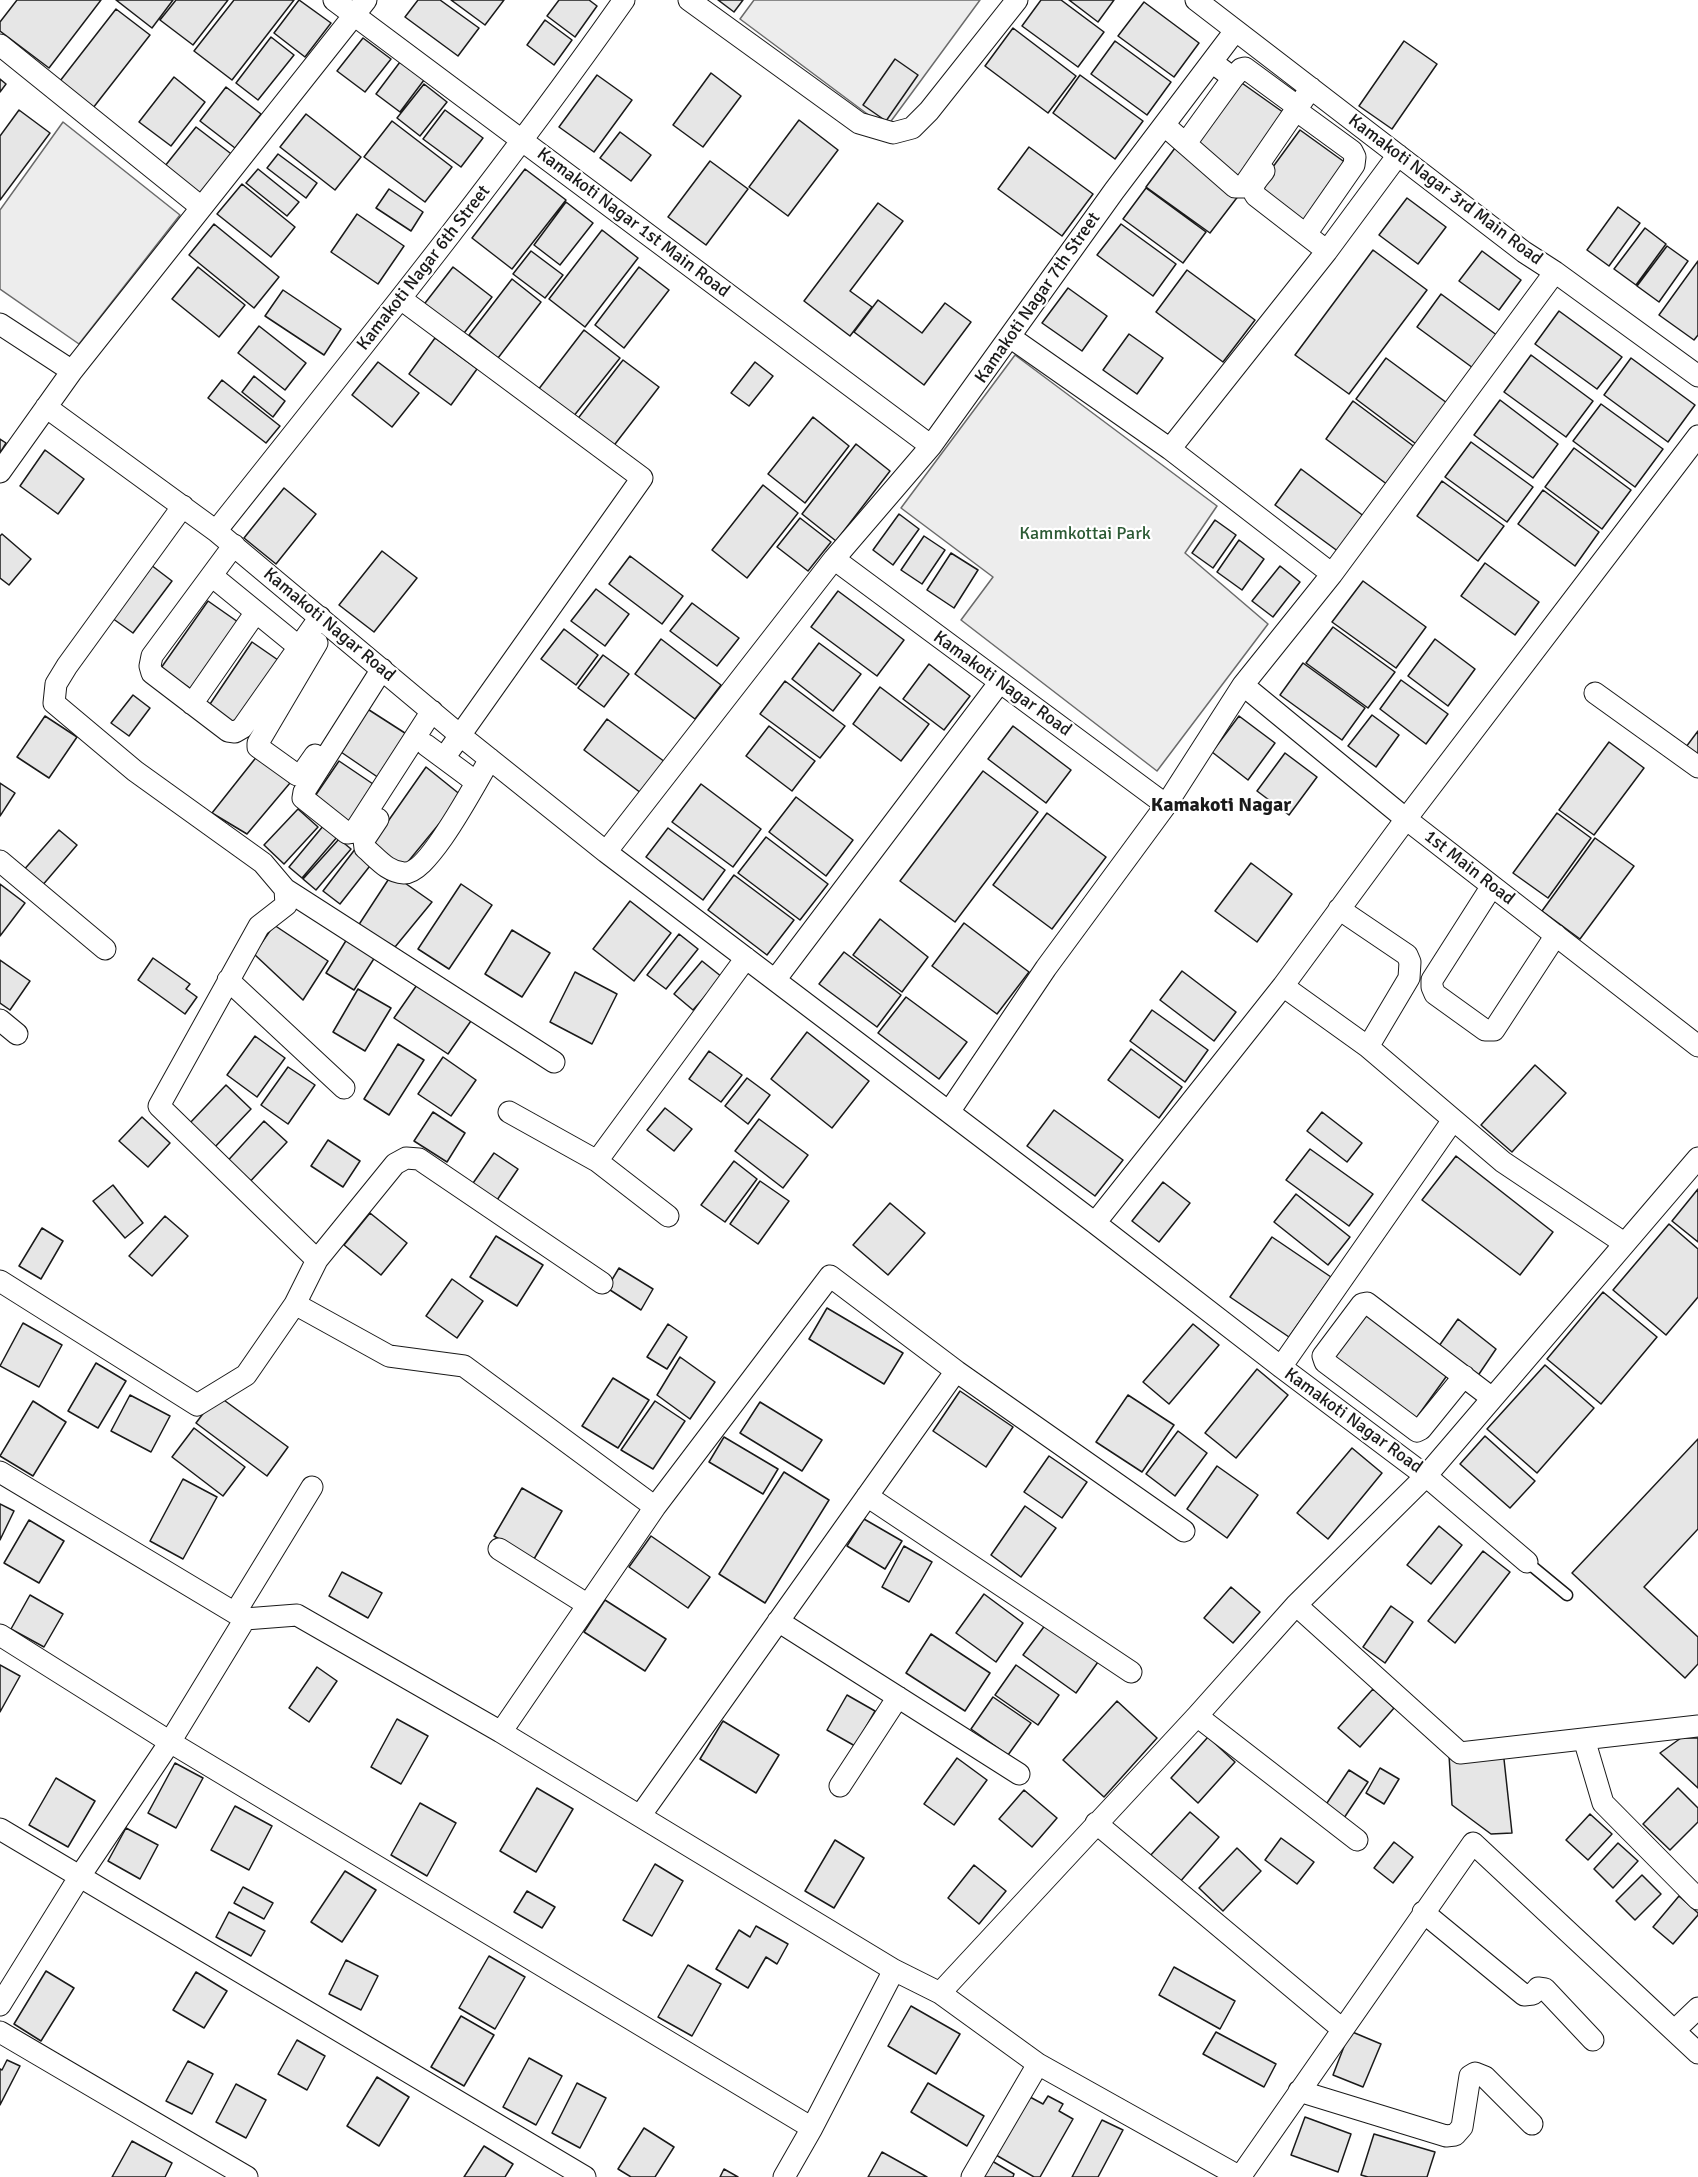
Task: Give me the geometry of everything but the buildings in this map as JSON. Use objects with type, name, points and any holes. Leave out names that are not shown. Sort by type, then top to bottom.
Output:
[{"type":"street","name":"Kamakoti Nagar 1st Main Road","points":[[334,0],[360,8],[522,140],[931,446]]},
{"type":"street","name":"Kamakoti Nagar 6th Street","points":[[216,531],[401,299],[552,103],[624,0]]},
{"type":"street","points":[[689,0],[859,123],[892,133],[912,128],[929,111],[1017,0]]},
{"type":"street","name":"Kamakoti Nagar 3rd Main Road","points":[[1196,0],[1524,252],[1698,376]]},
{"type":"street","points":[[0,472],[72,371],[360,8]]},
{"type":"street","name":"Kamakoti Nagar 7th Street","points":[[834,559],[931,446],[1114,191],[1235,31]]},
{"type":"street","points":[[0,45],[201,207]]},
{"type":"street","points":[[1212,62],[1233,78]]},
{"type":"street","points":[[1186,143],[1240,69],[1245,68],[1352,152],[1355,157],[1354,165],[1306,234]]},
{"type":"street","points":[[1315,92],[1253,186],[1253,191],[1327,251]]},
{"type":"street","points":[[1164,125],[1235,187],[1243,187],[1301,112]]},
{"type":"street","points":[[1170,449],[1327,251],[1398,155]]},
{"type":"street","points":[[949,1112],[1046,968],[1166,805],[1243,685],[1332,574],[1555,272]]},
{"type":"street","points":[[401,299],[642,478],[475,747],[451,763]]},
{"type":"street","points":[[0,324],[72,371]]},
{"type":"street","points":[[1011,337],[1170,449],[1332,574]]},
{"type":"street","name":"Kamakoti Nagar Road","points":[[46,407],[234,545],[437,716],[606,852],[1426,1476],[1698,1158]]},
{"type":"street","points":[[1095,1223],[1283,986],[1406,819],[1698,436]]},
{"type":"street","points":[[183,506],[67,666],[56,684],[54,703],[135,771],[263,863],[285,890],[554,1062]]},
{"type":"street","points":[[234,545],[152,656],[150,666],[152,673],[228,731],[236,732],[242,728],[299,647],[324,621]]},
{"type":"street","points":[[606,852],[834,559]]},
{"type":"street","name":"Kamakoti Nagar Road","points":[[834,559],[1166,805]]},
{"type":"street","points":[[212,576],[299,647]]},
{"type":"street","points":[[192,704],[256,612]]},
{"type":"street","points":[[324,621],[258,742],[261,750],[297,775],[301,775],[306,771],[377,665]]},
{"type":"street","points":[[377,665],[304,792],[303,798],[347,833],[354,832],[437,716]]},
{"type":"street","points":[[775,980],[1000,682]]},
{"type":"street","name":"1st Main Road","points":[[1243,685],[1406,819],[1698,1046]]},
{"type":"street","points":[[1594,693],[1698,767]]},
{"type":"street","points":[[437,716],[426,745],[364,840],[365,848],[387,868],[405,873],[420,865],[441,840],[476,782],[475,747]]},
{"type":"street","points":[[426,745],[476,782]]},
{"type":"street","points":[[3,868],[105,949]]},
{"type":"street","points":[[1492,886],[1432,980],[1435,994],[1485,1029],[1494,1030],[1556,935]]},
{"type":"street","points":[[285,890],[286,905],[259,926],[159,1106],[317,1260]]},
{"type":"street","points":[[1339,909],[1407,955],[1410,962],[1409,978],[1368,1047]]},
{"type":"street","points":[[597,1161],[746,958]]},
{"type":"street","points":[[228,980],[344,1088]]},
{"type":"street","points":[[1283,986],[1368,1047],[1503,1162],[1624,1243]]},
{"type":"street","points":[[0,1020],[17,1034]]},
{"type":"street","points":[[509,1112],[597,1161],[668,1216]]},
{"type":"street","points":[[1281,1367],[1453,1120]]},
{"type":"street","points":[[0,1281],[197,1405],[246,1375],[295,1304],[317,1260],[395,1164],[406,1158],[419,1159],[602,1283]]},
{"type":"street","points":[[501,1732],[655,1507],[830,1276],[956,1371],[1184,1531]]},
{"type":"street","points":[[1464,1376],[1419,1430],[1413,1430],[1325,1362],[1323,1356],[1362,1304],[1366,1302],[1464,1376],[1492,1398]]},
{"type":"street","points":[[295,1304],[389,1356],[464,1366],[655,1507]]},
{"type":"street","points":[[1302,1336],[1326,1353]]},
{"type":"street","points":[[640,1816],[956,1371]]},
{"type":"street","points":[[1338,1409],[1355,1385]]},
{"type":"street","points":[[1369,1432],[1386,1409]]},
{"type":"street","points":[[0,1472],[240,1616],[297,1615],[501,1732],[894,1970],[940,1993],[1038,2064],[1240,2177],[1473,1843],[1698,2053]]},
{"type":"street","points":[[940,1993],[1197,1716],[1296,1605],[1426,1476],[1527,1562]]},
{"type":"street","points":[[1,2002],[80,1876],[170,1742],[312,1487]]},
{"type":"street","points":[[867,1496],[1131,1672]]},
{"type":"street","points":[[500,1549],[588,1605]]},
{"type":"street","points":[[1296,1605],[1460,1753],[1698,1726]]},
{"type":"street","points":[[778,1621],[1019,1774]]},
{"type":"street","points":[[0,1635],[170,1742],[812,2128]]},
{"type":"street","points":[[840,1786],[898,1697]]},
{"type":"street","points":[[1197,1716],[1357,1840]]},
{"type":"street","points":[[1584,1739],[1603,1803],[1698,1899]]},
{"type":"street","points":[[1096,1823],[1342,2029]]},
{"type":"street","points":[[0,1829],[585,2177]]},
{"type":"street","points":[[1423,1912],[1524,1995],[1533,1994],[1538,1988],[1545,1989],[1593,2040]]},
{"type":"street","points":[[784,2177],[894,1970]]},
{"type":"street","points":[[1675,2030],[1698,2008]]},
{"type":"street","points":[[0,2032],[247,2177]]},
{"type":"street","points":[[972,2177],[1038,2064]]},
{"type":"street","points":[[1299,2091],[1446,2136],[1455,2136],[1462,2127],[1470,2076],[1475,2073],[1485,2078],[1532,2124]]},
{"type":"lane","points":[[1527,1562],[1567,1595]]},
{"type":"green space","points":[[754,0],[980,0],[886,128],[740,19]]},
{"type":"green space","points":[[63,122],[180,215],[79,344],[0,289],[0,210]]},
{"type":"green space","name":"Kammkottai Park","points":[[1015,355],[1217,506],[1185,553],[1268,624],[1157,771],[961,620],[993,577],[901,508]]},
{"type":"district","name":"Kamakoti Nagar","points":[[1221,806]]}]
